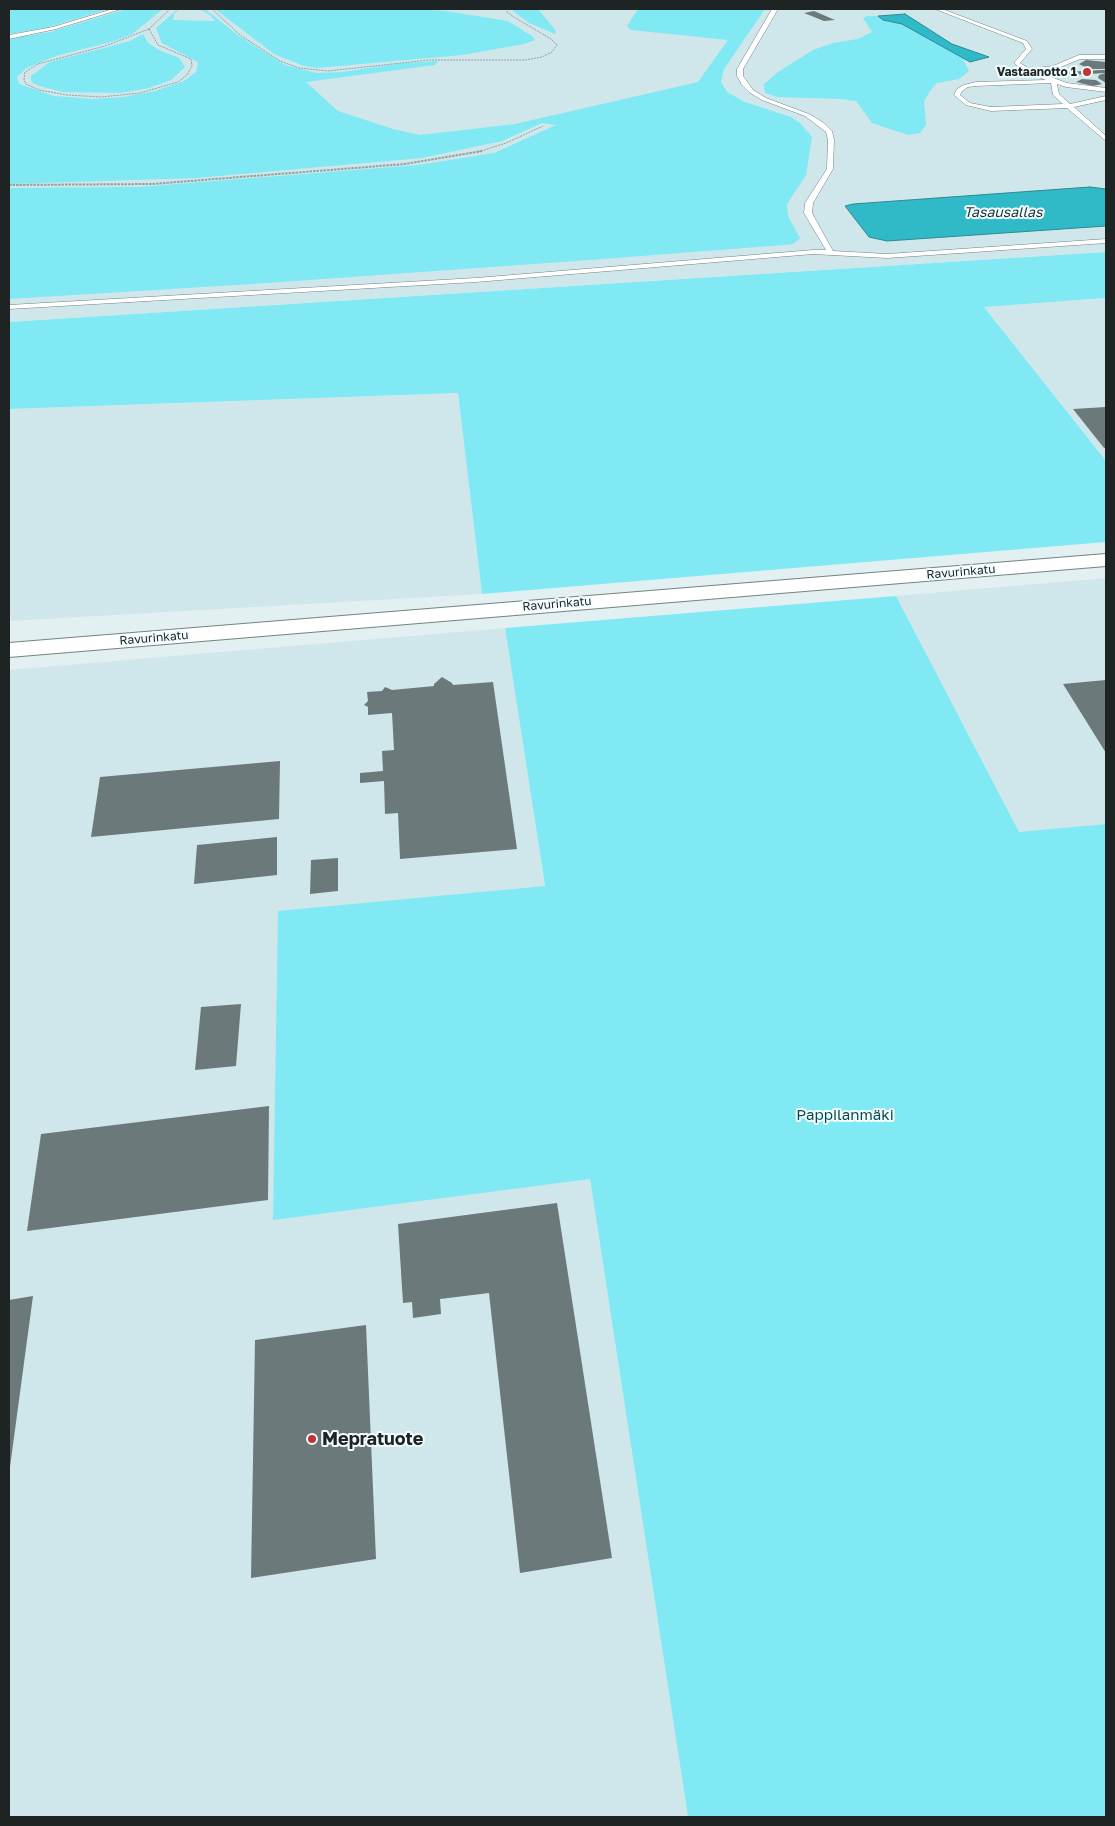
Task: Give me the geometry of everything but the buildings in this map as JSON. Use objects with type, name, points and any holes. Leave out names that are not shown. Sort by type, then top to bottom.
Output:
[{"type":"street","name":"Ravurinkatu","points":[[9,650],[371,618],[1106,560]]},
{"type":"lane","points":[[9,37],[54,28],[118,9]]},
{"type":"lane","points":[[775,9],[740,69],[740,76],[744,84],[751,91],[764,99],[808,115],[822,124],[828,131],[832,140],[830,168],[809,203],[808,213],[831,253]]},
{"type":"lane","points":[[938,9],[1025,42],[1028,49],[1017,63],[1026,70],[1054,81],[1081,88],[1106,90]]},
{"type":"lane","points":[[1026,70],[1054,68],[1079,57],[1106,57]]},
{"type":"lane","points":[[1054,81],[1056,94],[1106,139]]},
{"type":"lane","points":[[1054,81],[976,84],[966,86],[957,95],[968,104],[991,109],[1069,106],[1106,98]]},
{"type":"lane","points":[[1090,125],[1106,126]]},
{"type":"lane","points":[[9,307],[476,280],[813,252],[887,256],[1106,241]]},
{"type":"path","points":[[149,29],[158,45],[190,59],[192,66],[187,75],[178,82],[140,93],[101,97],[67,95],[39,90],[26,84],[24,80],[25,72],[38,64],[106,46],[149,29],[170,9]]},
{"type":"path","points":[[212,9],[240,35],[280,61],[299,68],[314,70],[342,70],[429,60],[525,60],[542,57],[552,52],[556,46],[551,39],[514,17],[507,12],[507,9]]},
{"type":"path","points":[[9,185],[152,184],[405,164],[476,153],[506,143],[543,126]]},
{"type":"shaded area","points":[[9,9],[1106,9],[1106,252],[9,322]]},
{"type":"shaded area","points":[[1106,298],[1106,461],[984,307]]},
{"type":"shaded area","points":[[458,393],[482,594],[9,621],[9,409]]},
{"type":"shaded area","points":[[1106,578],[1106,824],[1019,833],[896,596]]},
{"type":"shaded area","points":[[505,628],[688,1817],[9,1817],[9,670]]},
{"type":"green space","points":[[9,9],[108,9],[49,27],[9,34]]},
{"type":"green space","points":[[127,9],[163,9],[132,34],[111,42],[59,55],[26,68],[17,77],[19,84],[54,96],[94,99],[123,97],[155,91],[184,81],[196,72],[198,62],[162,43],[156,28],[178,9],[180,9],[174,14],[173,20],[215,21],[210,15],[200,9],[205,9],[239,36],[285,65],[317,73],[438,61],[435,65],[306,82],[338,111],[393,129],[420,135],[515,124],[698,82],[728,40],[631,30],[627,26],[638,9],[765,9],[724,69],[721,82],[727,92],[745,102],[791,117],[800,123],[812,137],[806,175],[787,204],[788,216],[800,238],[793,244],[784,245],[590,260],[9,299],[9,188],[138,187],[418,165],[494,153],[556,125],[542,123],[502,141],[422,158],[197,178],[9,184],[9,39],[50,32]]},
{"type":"green space","points":[[215,9],[415,9],[445,11],[508,21],[532,36],[535,40],[524,44],[462,55],[317,68],[304,66],[274,54]]},
{"type":"green space","points":[[513,9],[538,9],[556,31],[555,34],[529,23],[513,11]]},
{"type":"green space","points":[[878,16],[883,20],[902,24],[952,50],[963,59],[969,71],[959,79],[937,83],[930,91],[924,101],[926,125],[920,133],[908,135],[872,123],[856,101],[777,97],[765,93],[764,84],[778,72],[813,50],[833,43],[858,39],[872,32],[863,18]]},
{"type":"green space","points":[[143,34],[148,43],[159,50],[179,58],[185,67],[171,80],[149,88],[121,93],[63,92],[39,86],[31,80],[31,76],[50,62],[130,41]]},
{"type":"green space","points":[[1106,252],[1106,298],[984,307],[1106,461],[1106,542],[482,594],[458,393],[9,409],[9,322]]},
{"type":"green space","name":"Pappilanmäki","points":[[896,596],[1019,832],[1106,824],[1106,1817],[688,1817],[590,1179],[273,1220],[278,911],[545,886],[505,628]]},
{"type":"water","points":[[905,14],[952,44],[989,57],[970,62],[902,24],[883,20],[878,16]]},
{"type":"water","name":"Tasausallas","points":[[1090,187],[1106,189],[1106,226],[887,241],[869,237],[845,206],[853,204]]},
{"type":"place","name":"Vastaanotto 1","points":[[1087,72]]},
{"type":"place","name":"Mepratuote","points":[[312,1439]]}]
